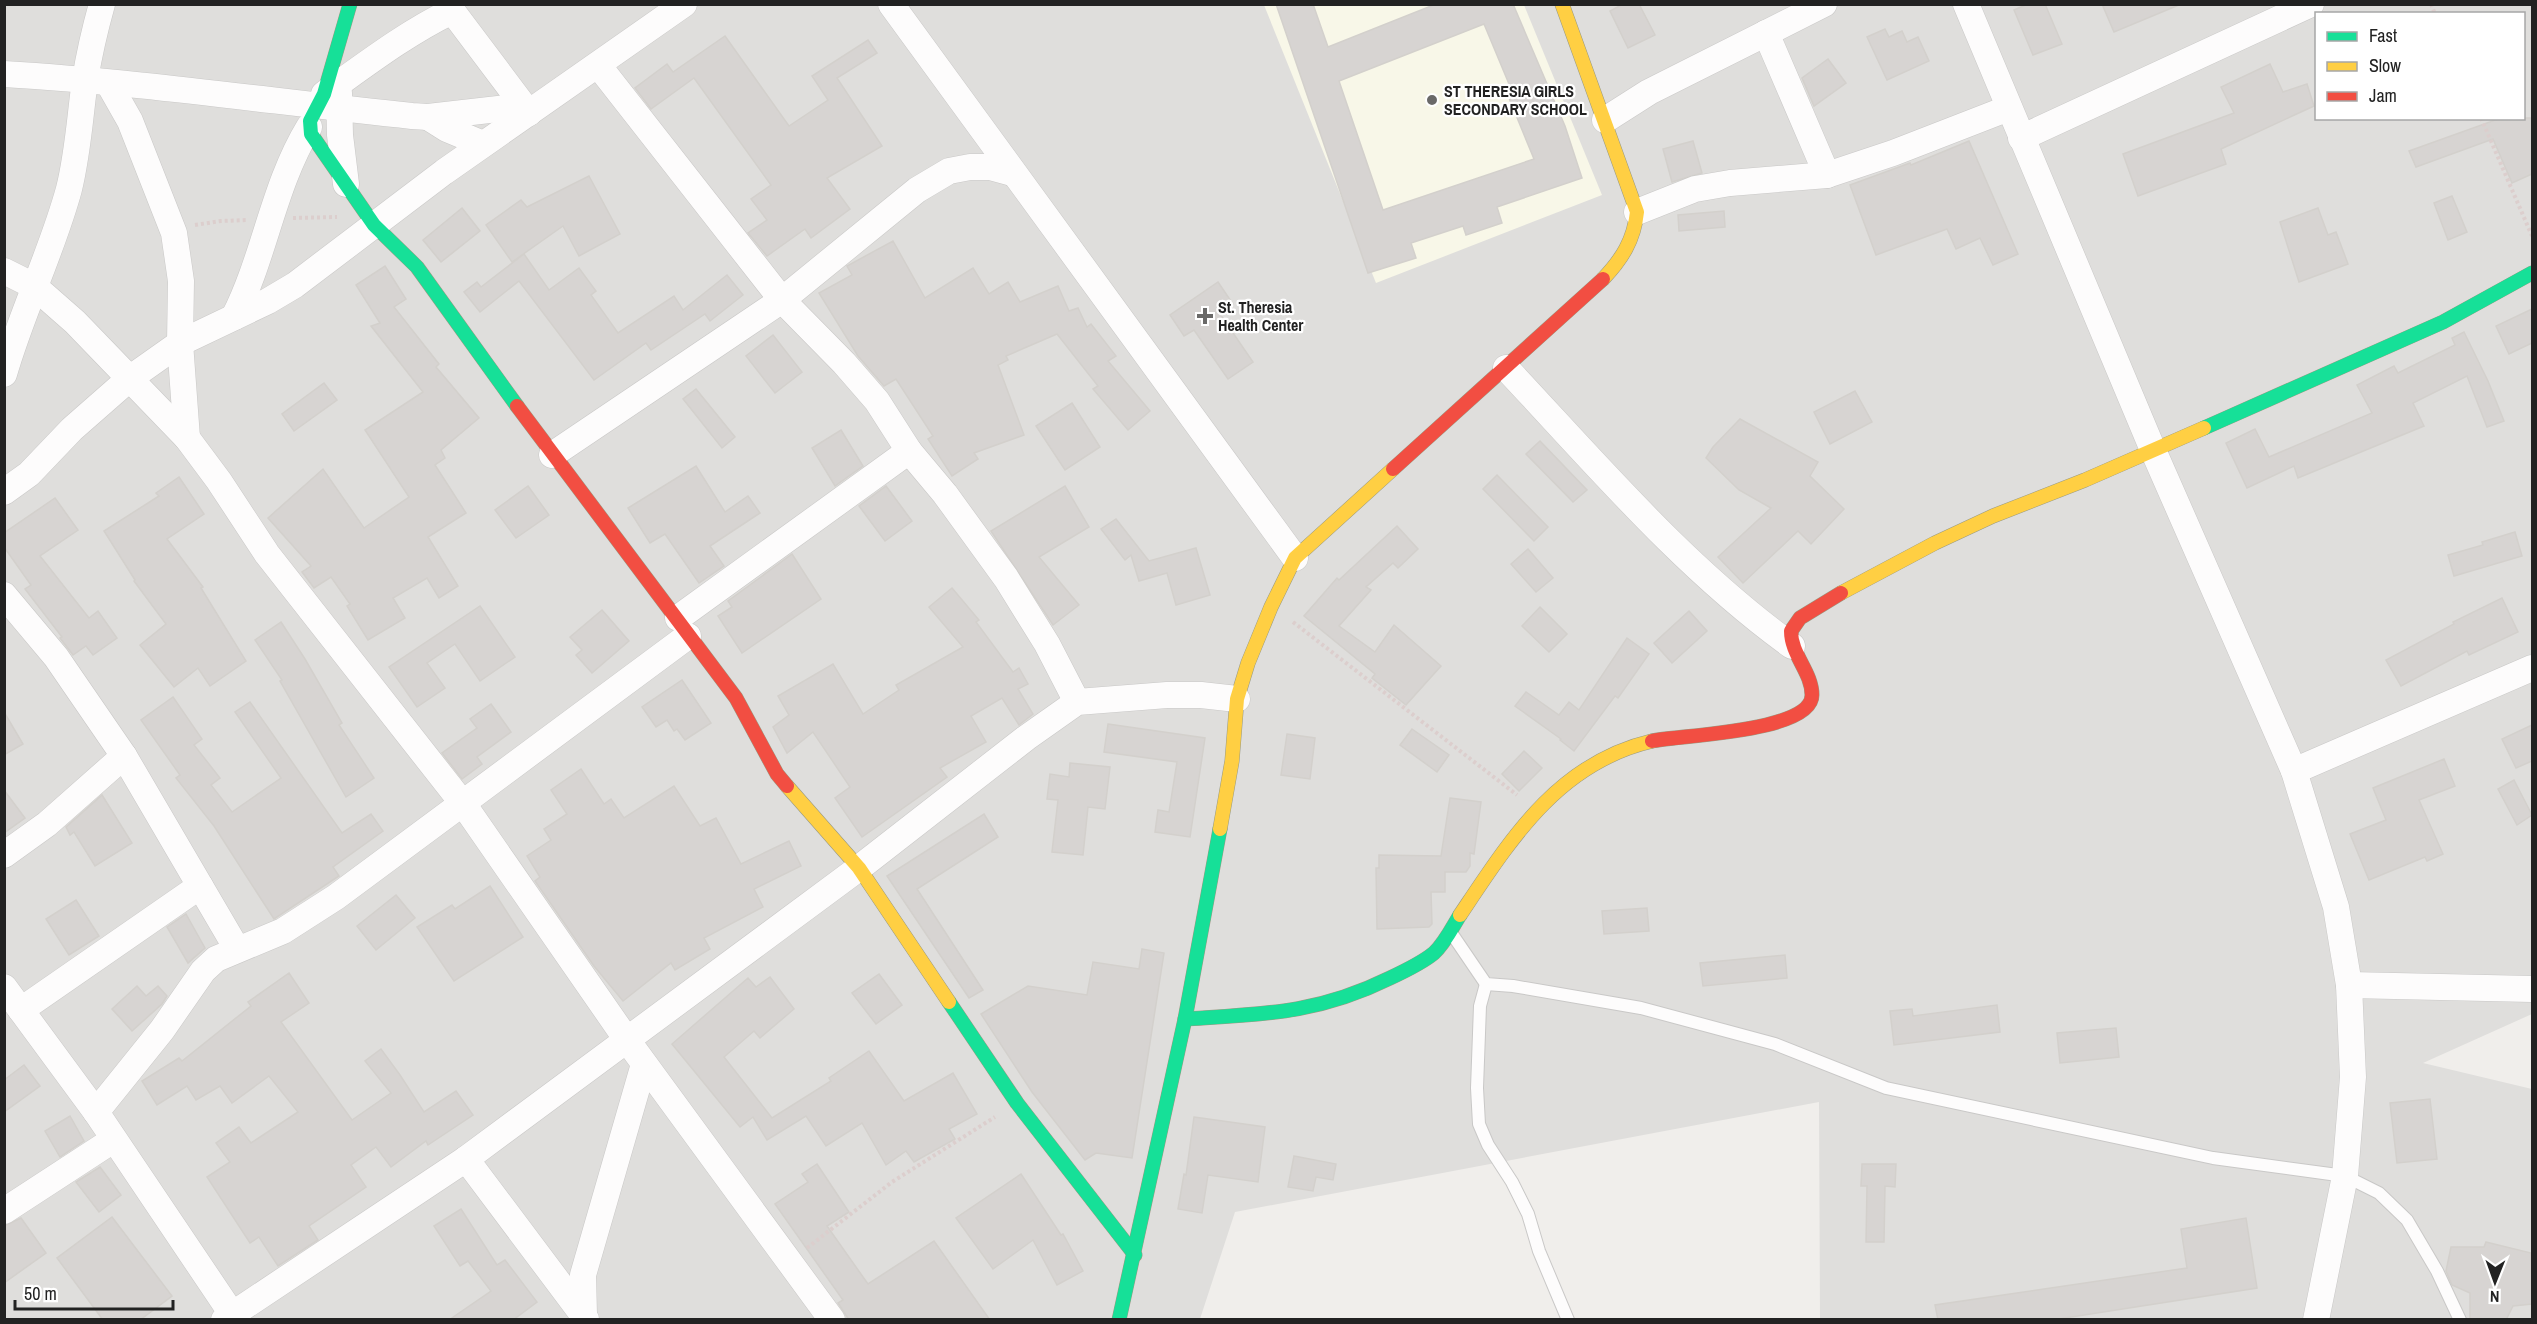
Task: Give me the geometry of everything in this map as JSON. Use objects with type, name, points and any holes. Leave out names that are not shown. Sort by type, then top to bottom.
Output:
[{"type":"street","points":[[4,374],[34,286],[55,236],[69,188],[97,81],[102,4]]},
{"type":"street","points":[[350,4],[326,104],[321,150],[372,222],[417,267],[552,455],[683,627],[735,698],[777,774],[860,868],[1017,1103],[1134,1255]]},
{"type":"street","points":[[4,492],[29,474],[72,429],[129,378],[180,343],[295,285],[372,222],[527,110],[598,65],[684,4]]},
{"type":"street","points":[[891,4],[1012,173],[1295,558]]},
{"type":"street","points":[[1119,1320],[1185,1019],[1232,760],[1237,699],[1248,663],[1271,607],[1295,558],[1604,278],[1627,253],[1634,236],[1637,212],[1562,4]]},
{"type":"street","points":[[1605,120],[1649,92],[1824,4]]},
{"type":"street","points":[[1966,4],[2153,450],[2294,771],[2336,907],[2349,985],[2353,1077],[2345,1176],[2316,1320]]},
{"type":"street","points":[[2021,138],[2311,4]]},
{"type":"street","points":[[234,317],[249,287],[286,171],[326,104],[397,42],[448,8],[527,110]]},
{"type":"street","points":[[1766,33],[1827,175]]},
{"type":"street","points":[[598,65],[782,300],[844,363],[877,401],[909,451],[945,494],[1006,578],[1047,644],[1077,702]]},
{"type":"street","points":[[4,74],[248,96],[428,117],[527,110]]},
{"type":"street","points":[[97,81],[130,121],[174,233],[181,281],[180,343],[187,438]]},
{"type":"street","points":[[326,104],[346,184]]},
{"type":"street","points":[[1637,212],[1695,189],[1730,183],[1827,175],[1893,153],[2009,108]]},
{"type":"street","points":[[428,117],[447,129],[483,144]]},
{"type":"street","points":[[552,455],[782,300],[917,190],[949,171],[970,167],[990,167],[1012,173]]},
{"type":"street","points":[[4,272],[34,286],[75,322],[187,438],[219,481],[267,554],[464,805],[644,1064],[832,1320]]},
{"type":"street","points":[[1185,1019],[1278,1014],[1330,1004],[1412,967],[1434,952],[1536,810],[1573,775],[1605,757],[1667,738],[1771,724],[1794,718],[1808,708],[1812,696],[1792,646],[1791,631],[1800,618],[1817,606],[1954,534],[2153,450],[2443,322],[2532,273]]},
{"type":"street","points":[[1506,368],[1685,558],[1758,622],[1792,646]]},
{"type":"street","points":[[96,1112],[162,1030],[203,971],[216,959],[283,931],[327,903],[464,805],[683,627],[909,451]]},
{"type":"street","points":[[4,595],[56,657],[123,756],[237,949]]},
{"type":"street","points":[[2294,771],[2532,668]]},
{"type":"street","points":[[4,987],[96,1112],[230,1318],[466,1159],[860,868],[1026,738],[1077,702],[1167,695],[1201,695],[1237,699]]},
{"type":"street","points":[[4,855],[47,824],[123,756]]},
{"type":"street","points":[[21,1010],[200,886]]},
{"type":"street","points":[[2349,985],[2532,989]]},
{"type":"street","points":[[573,1281],[644,1064]]},
{"type":"street","points":[[4,1212],[113,1140]]},
{"type":"street","points":[[466,1159],[573,1281],[585,1317]]},
{"type":"lane","points":[[1449,930],[1486,984],[1641,1008],[1775,1044],[1886,1088],[2213,1158],[2345,1176],[2379,1193],[2407,1220],[2437,1271],[2460,1320]]},
{"type":"lane","points":[[1486,984],[1480,1006],[1479,1124],[1488,1145],[1512,1182],[1528,1214],[1539,1251],[1568,1320]]},
{"type":"path","points":[[2482,120],[2532,236]]},
{"type":"path","points":[[174,233],[200,223],[271,218],[348,217],[372,222]]},
{"type":"path","points":[[1271,607],[1311,634],[1536,810]]},
{"type":"path","points":[[790,1262],[892,1182],[1017,1103]]},
{"type":"shaded area","points":[[5,5],[2532,5],[2532,1014],[2423,1063],[2532,1089],[2532,1319],[1820,1319],[1819,1102],[1235,1212],[1200,1319],[5,1320]]},
{"type":"shaded area","name":"ST THERESIA GIRLS SECONDARY SCHOOL","points":[[1264,5],[1524,5],[1602,195],[1376,283]]},
{"type":"building","points":[[1276,4],[1313,4],[1328,47],[1436,4],[1513,4],[1565,126],[1582,178],[1497,207],[1502,223],[1466,235],[1463,226],[1411,243],[1416,258],[1368,273]],"holes":[[[1484,24],[1509,84],[1504,86],[1534,159],[1383,210],[1339,81]]]},
{"type":"building","points":[[1623,4],[1639,4],[1655,35],[1628,48],[1610,11]]},
{"type":"building","points":[[2028,4],[2045,4],[2062,44],[2033,55],[2014,10]]},
{"type":"building","points":[[2102,4],[2179,4],[2179,5],[2114,32]]},
{"type":"building","points":[[1885,29],[1889,37],[1902,31],[1907,42],[1918,37],[1929,61],[1887,80],[1867,37]]},
{"type":"building","points":[[725,36],[789,126],[828,100],[812,76],[868,40],[877,53],[837,78],[882,146],[827,178],[850,209],[811,238],[805,229],[767,256],[748,233],[767,220],[751,199],[771,185],[694,78],[651,109],[635,88],[667,64],[673,72]]},
{"type":"building","points":[[1828,59],[1846,83],[1814,106],[1802,78]]},
{"type":"building","points":[[2270,64],[2283,92],[2307,84],[2314,106],[2221,149],[2226,164],[2138,196],[2123,154],[2234,113],[2221,87]]},
{"type":"building","points":[[2532,118],[2532,174],[2512,183],[2493,139],[2416,167],[2409,151],[2495,120]]},
{"type":"building","points":[[1693,141],[1702,173],[1672,182],[1663,149]]},
{"type":"building","points":[[1969,141],[2018,254],[1993,265],[1980,238],[1956,249],[1947,229],[1876,255],[1850,185],[1910,163],[1911,165]]},
{"type":"building","points":[[589,176],[620,234],[579,256],[563,226],[512,262],[486,225],[521,200],[527,207]]},
{"type":"building","points":[[2452,196],[2467,232],[2448,240],[2434,203]]},
{"type":"building","points":[[462,208],[480,231],[441,262],[423,240]]},
{"type":"building","points":[[2318,208],[2328,235],[2336,232],[2348,264],[2299,282],[2280,222]]},
{"type":"building","points":[[1724,211],[1725,227],[1679,231],[1678,215]]},
{"type":"building","points":[[893,241],[925,298],[973,268],[989,294],[1008,282],[1020,302],[1058,286],[1069,311],[1078,308],[1087,327],[1091,324],[1116,356],[1108,361],[1150,411],[1128,430],[1093,389],[1098,386],[1057,334],[1006,356],[1008,360],[998,365],[1024,435],[974,453],[978,459],[952,476],[928,439],[933,436],[896,379],[884,386],[858,356],[819,293],[852,275],[847,266]]},
{"type":"building","points":[[524,254],[549,290],[579,268],[596,291],[591,295],[618,333],[674,296],[683,310],[727,275],[743,295],[710,321],[705,314],[651,350],[646,343],[594,380],[519,281],[480,312],[464,292],[477,282],[481,287]]},
{"type":"building","points":[[385,266],[406,299],[394,307],[439,364],[436,367],[479,418],[441,450],[445,458],[435,465],[466,513],[428,537],[458,586],[439,598],[427,578],[393,598],[405,618],[368,640],[347,606],[350,604],[331,577],[314,588],[302,572],[311,566],[268,518],[323,469],[364,528],[409,497],[365,430],[423,392],[371,326],[380,323],[356,285]]},
{"type":"building","points":[[1218,282],[1233,304],[1220,314],[1253,362],[1228,379],[1194,330],[1184,336],[1170,315]]},
{"type":"building","points":[[2532,309],[2532,343],[2509,354],[2496,326]]},
{"type":"building","points":[[2464,332],[2488,381],[2504,421],[2487,427],[2467,376],[2413,403],[2424,426],[2298,478],[2294,466],[2247,488],[2226,443],[2255,429],[2269,457],[2372,413],[2357,385],[2394,366],[2398,373],[2455,345],[2452,338]]},
{"type":"building","points":[[773,335],[802,372],[775,393],[746,356]]},
{"type":"building","points":[[324,383],[337,400],[294,431],[282,414]]},
{"type":"building","points":[[696,389],[735,437],[722,448],[683,399]]},
{"type":"building","points":[[1855,391],[1872,422],[1830,444],[1814,412]]},
{"type":"building","points":[[1072,403],[1100,447],[1065,470],[1036,426]]},
{"type":"building","points":[[1740,419],[1818,462],[1810,476],[1844,509],[1811,544],[1798,531],[1743,583],[1718,557],[1771,508],[1739,490],[1706,458],[1713,447]]},
{"type":"building","points":[[841,430],[863,466],[835,486],[812,448]]},
{"type":"building","points":[[1540,441],[1587,490],[1573,502],[1526,454]]},
{"type":"building","points":[[696,466],[725,512],[748,496],[760,513],[710,546],[724,566],[699,583],[665,534],[650,543],[628,508]]},
{"type":"building","points":[[1497,475],[1548,527],[1534,541],[1483,489]]},
{"type":"building","points":[[179,477],[204,514],[167,539],[203,587],[201,588],[246,661],[210,686],[198,668],[174,687],[140,645],[166,624],[134,581],[104,531],[159,496],[156,493]]},
{"type":"building","points":[[528,486],[549,515],[516,538],[495,510]]},
{"type":"building","points":[[886,486],[912,521],[885,541],[859,506]]},
{"type":"building","points":[[1065,486],[1089,527],[1039,557],[1079,605],[1053,625],[991,531]]},
{"type":"building","points":[[55,498],[78,530],[40,556],[89,618],[98,611],[117,638],[93,655],[86,646],[73,655],[25,589],[31,585],[4,547],[4,533]]},
{"type":"building","points":[[1116,519],[1149,561],[1196,548],[1210,595],[1176,605],[1167,573],[1139,581],[1131,555],[1125,560],[1101,529]]},
{"type":"building","points":[[1397,526],[1418,549],[1398,568],[1393,563],[1366,587],[1371,590],[1339,626],[1375,652],[1394,625],[1441,666],[1406,705],[1372,678],[1375,674],[1304,616],[1337,578],[1339,580]]},
{"type":"building","points":[[2515,532],[2522,556],[2454,576],[2448,555],[2483,545],[2482,542]]},
{"type":"building","points":[[1528,549],[1553,578],[1536,592],[1511,564]]},
{"type":"building","points":[[792,554],[821,599],[742,653],[718,616],[732,607],[728,601]]},
{"type":"building","points":[[952,588],[979,620],[976,622],[1013,672],[1019,668],[1028,684],[1018,689],[1033,714],[1019,725],[1002,698],[971,716],[986,742],[940,768],[947,777],[862,837],[835,798],[850,787],[813,732],[787,753],[773,727],[789,715],[778,696],[833,664],[863,714],[899,690],[896,685],[963,647],[929,607]]},
{"type":"building","points":[[2502,598],[2518,632],[2469,655],[2467,651],[2401,686],[2386,660],[2454,624],[2453,622]]},
{"type":"building","points":[[480,606],[515,657],[480,681],[455,644],[427,663],[445,688],[417,707],[389,667]]},
{"type":"building","points":[[1540,607],[1567,634],[1549,652],[1522,626]]},
{"type":"building","points":[[602,610],[629,641],[592,673],[576,655],[582,650],[570,637]]},
{"type":"building","points":[[1689,611],[1707,631],[1672,663],[1654,643]]},
{"type":"building","points":[[281,622],[342,723],[339,725],[374,778],[346,797],[280,681],[282,680],[255,640]]},
{"type":"building","points":[[1627,638],[1649,654],[1618,698],[1615,696],[1574,751],[1515,706],[1526,692],[1559,715],[1569,702],[1579,710]]},
{"type":"building","points":[[682,680],[711,723],[685,740],[677,729],[674,731],[667,720],[656,727],[642,707]]},
{"type":"building","points":[[173,697],[202,739],[194,745],[220,778],[211,785],[232,812],[281,778],[235,712],[250,702],[342,833],[371,814],[383,831],[333,867],[339,876],[274,919],[214,826],[176,778],[180,775],[141,720]]},
{"type":"building","points":[[491,704],[511,732],[477,757],[482,764],[462,779],[442,753],[477,728],[470,719]]},
{"type":"building","points":[[4,712],[23,744],[4,755]]},
{"type":"building","points":[[1108,724],[1205,738],[1190,837],[1155,832],[1158,810],[1169,812],[1177,762],[1104,752]]},
{"type":"building","points":[[2532,725],[2532,761],[2516,768],[2502,739]]},
{"type":"building","points":[[1412,729],[1449,755],[1437,772],[1400,745]]},
{"type":"building","points":[[1287,734],[1315,738],[1310,779],[1281,775]]},
{"type":"building","points":[[1524,751],[1542,768],[1519,791],[1502,774]]},
{"type":"building","points":[[2444,759],[2455,786],[2419,800],[2443,854],[2427,861],[2425,857],[2369,880],[2350,834],[2386,820],[2373,788]]},
{"type":"building","points":[[1070,763],[1110,767],[1105,809],[1088,807],[1083,855],[1052,852],[1058,800],[1047,799],[1050,774],[1069,777]]},
{"type":"building","points":[[581,769],[604,804],[611,799],[624,818],[674,786],[700,826],[716,818],[741,864],[789,841],[801,866],[754,889],[763,907],[704,938],[710,949],[675,970],[671,963],[623,1001],[594,966],[535,881],[540,877],[527,856],[551,840],[544,829],[567,814],[551,790]]},
{"type":"building","points":[[2514,780],[2532,815],[2517,825],[2498,789]]},
{"type":"building","points":[[4,790],[25,818],[4,833]]},
{"type":"building","points":[[102,795],[132,843],[95,866],[74,832],[70,835],[66,827]]},
{"type":"building","points":[[1450,798],[1481,802],[1474,854],[1470,853],[1470,866],[1466,872],[1445,872],[1445,892],[1431,892],[1432,924],[1429,927],[1377,929],[1376,868],[1379,868],[1379,855],[1441,856]]},
{"type":"building","points":[[984,814],[998,837],[917,889],[983,990],[969,998],[887,876]]},
{"type":"building","points":[[490,886],[523,937],[454,981],[417,927],[452,905],[455,909]]},
{"type":"building","points":[[396,895],[415,918],[376,950],[357,926]]},
{"type":"building","points":[[76,900],[99,936],[69,955],[46,919]]},
{"type":"building","points":[[1647,908],[1649,931],[1604,934],[1602,911]]},
{"type":"building","points":[[186,914],[205,948],[188,963],[167,927]]},
{"type":"building","points":[[1142,949],[1164,953],[1132,1158],[1096,1153],[1085,1160],[1032,1092],[981,1014],[1028,986],[1087,995],[1093,962],[1139,969]]},
{"type":"building","points":[[1785,955],[1787,978],[1703,986],[1700,963]]},
{"type":"building","points":[[289,973],[309,1003],[281,1022],[352,1120],[391,1093],[365,1061],[381,1049],[424,1112],[456,1091],[473,1115],[428,1145],[426,1141],[391,1167],[376,1147],[351,1165],[366,1187],[309,1226],[318,1240],[278,1266],[259,1237],[250,1243],[207,1177],[230,1162],[216,1143],[239,1127],[251,1143],[298,1112],[269,1076],[232,1103],[220,1086],[196,1100],[187,1086],[157,1105],[142,1081],[179,1058],[182,1061],[251,1006],[248,1002]]},
{"type":"building","points":[[879,974],[902,1005],[876,1024],[852,993]]},
{"type":"building","points":[[770,977],[794,1009],[760,1038],[754,1031],[724,1057],[772,1118],[831,1081],[829,1078],[869,1051],[904,1101],[953,1073],[977,1114],[949,1129],[955,1139],[914,1162],[906,1151],[886,1165],[862,1123],[826,1146],[806,1116],[767,1140],[753,1117],[740,1127],[672,1044],[748,978],[756,987]]},
{"type":"building","points":[[137,986],[146,996],[158,986],[167,996],[162,1004],[132,1031],[112,1009]]},
{"type":"building","points":[[1997,1005],[2000,1032],[1894,1045],[1890,1011],[1912,1009],[1913,1016]]},
{"type":"building","points":[[2116,1028],[2119,1057],[2060,1063],[2057,1033]]},
{"type":"building","points":[[24,1065],[40,1086],[4,1112],[4,1080]]},
{"type":"building","points":[[2430,1099],[2437,1159],[2397,1163],[2390,1103]]},
{"type":"building","points":[[70,1116],[84,1141],[60,1157],[45,1131]]},
{"type":"building","points":[[1194,1117],[1265,1127],[1258,1182],[1208,1175],[1202,1213],[1178,1209],[1184,1174],[1186,1175]]},
{"type":"building","points":[[1294,1156],[1336,1164],[1333,1180],[1316,1177],[1313,1191],[1288,1187]]},
{"type":"building","points":[[817,1164],[849,1212],[827,1226],[868,1284],[934,1241],[990,1320],[849,1320],[838,1303],[843,1300],[775,1204],[808,1182],[802,1174]]},
{"type":"building","points":[[1862,1164],[1896,1164],[1895,1187],[1885,1186],[1884,1242],[1866,1242],[1867,1186],[1861,1186]]},
{"type":"building","points":[[100,1167],[121,1195],[99,1212],[76,1182]]},
{"type":"building","points":[[1021,1174],[1061,1235],[1063,1234],[1083,1271],[1057,1285],[1033,1240],[993,1269],[956,1218]]},
{"type":"building","points":[[461,1209],[497,1265],[505,1260],[537,1302],[513,1320],[449,1320],[491,1291],[468,1261],[460,1266],[434,1226]]},
{"type":"building","points":[[112,1217],[172,1296],[140,1320],[103,1320],[57,1258]]},
{"type":"building","points":[[21,1218],[46,1253],[4,1283],[4,1226]]},
{"type":"building","points":[[2246,1218],[2257,1288],[2052,1320],[1938,1320],[1935,1305],[2187,1268],[2181,1229]]},
{"type":"building","points":[[2486,1242],[2531,1253],[2532,1304],[2513,1306],[2506,1320],[2470,1320],[2470,1293],[2452,1285],[2446,1271],[2451,1247],[2484,1247]]},
{"type":"traffic: fast","points":[[350,4],[324,94],[310,121],[311,134],[374,225],[417,267],[517,406]]},
{"type":"traffic: fast","points":[[2204,428],[2443,322],[2532,273]]},
{"type":"traffic: fast","points":[[1119,1320],[1185,1019],[1220,829]]},
{"type":"traffic: fast","points":[[1185,1019],[1290,1010],[1338,999],[1363,990],[1407,970],[1434,953],[1460,915]]},
{"type":"traffic: fast","points":[[949,1002],[1017,1103],[1135,1255]]},
{"type":"traffic: slow","points":[[1562,4],[1637,212],[1626,249],[1603,279]]},
{"type":"traffic: slow","points":[[1841,593],[1935,543],[1993,516],[2085,480],[2204,428]]},
{"type":"traffic: slow","points":[[1220,829],[1232,761],[1237,699],[1248,663],[1271,607],[1295,558],[1393,469]]},
{"type":"traffic: slow","points":[[1460,915],[1518,832],[1563,786],[1590,767],[1619,752],[1652,741]]},
{"type":"traffic: slow","points":[[787,786],[859,868],[949,1002]]},
{"type":"traffic: jam","points":[[1393,469],[1603,279]]},
{"type":"traffic: jam","points":[[517,406],[736,698],[777,774],[787,786]]},
{"type":"traffic: jam","points":[[1652,741],[1743,730],[1791,717],[1806,707],[1812,695],[1811,687],[1794,648],[1791,631],[1800,618],[1841,593]]},
{"type":"place","name":"ST THERESIA GIRLS SECONDARY SCHOOL","points":[[1432,100]]},
{"type":"place","name":"St. Theresia Health Center","points":[[1205,316]]}]
